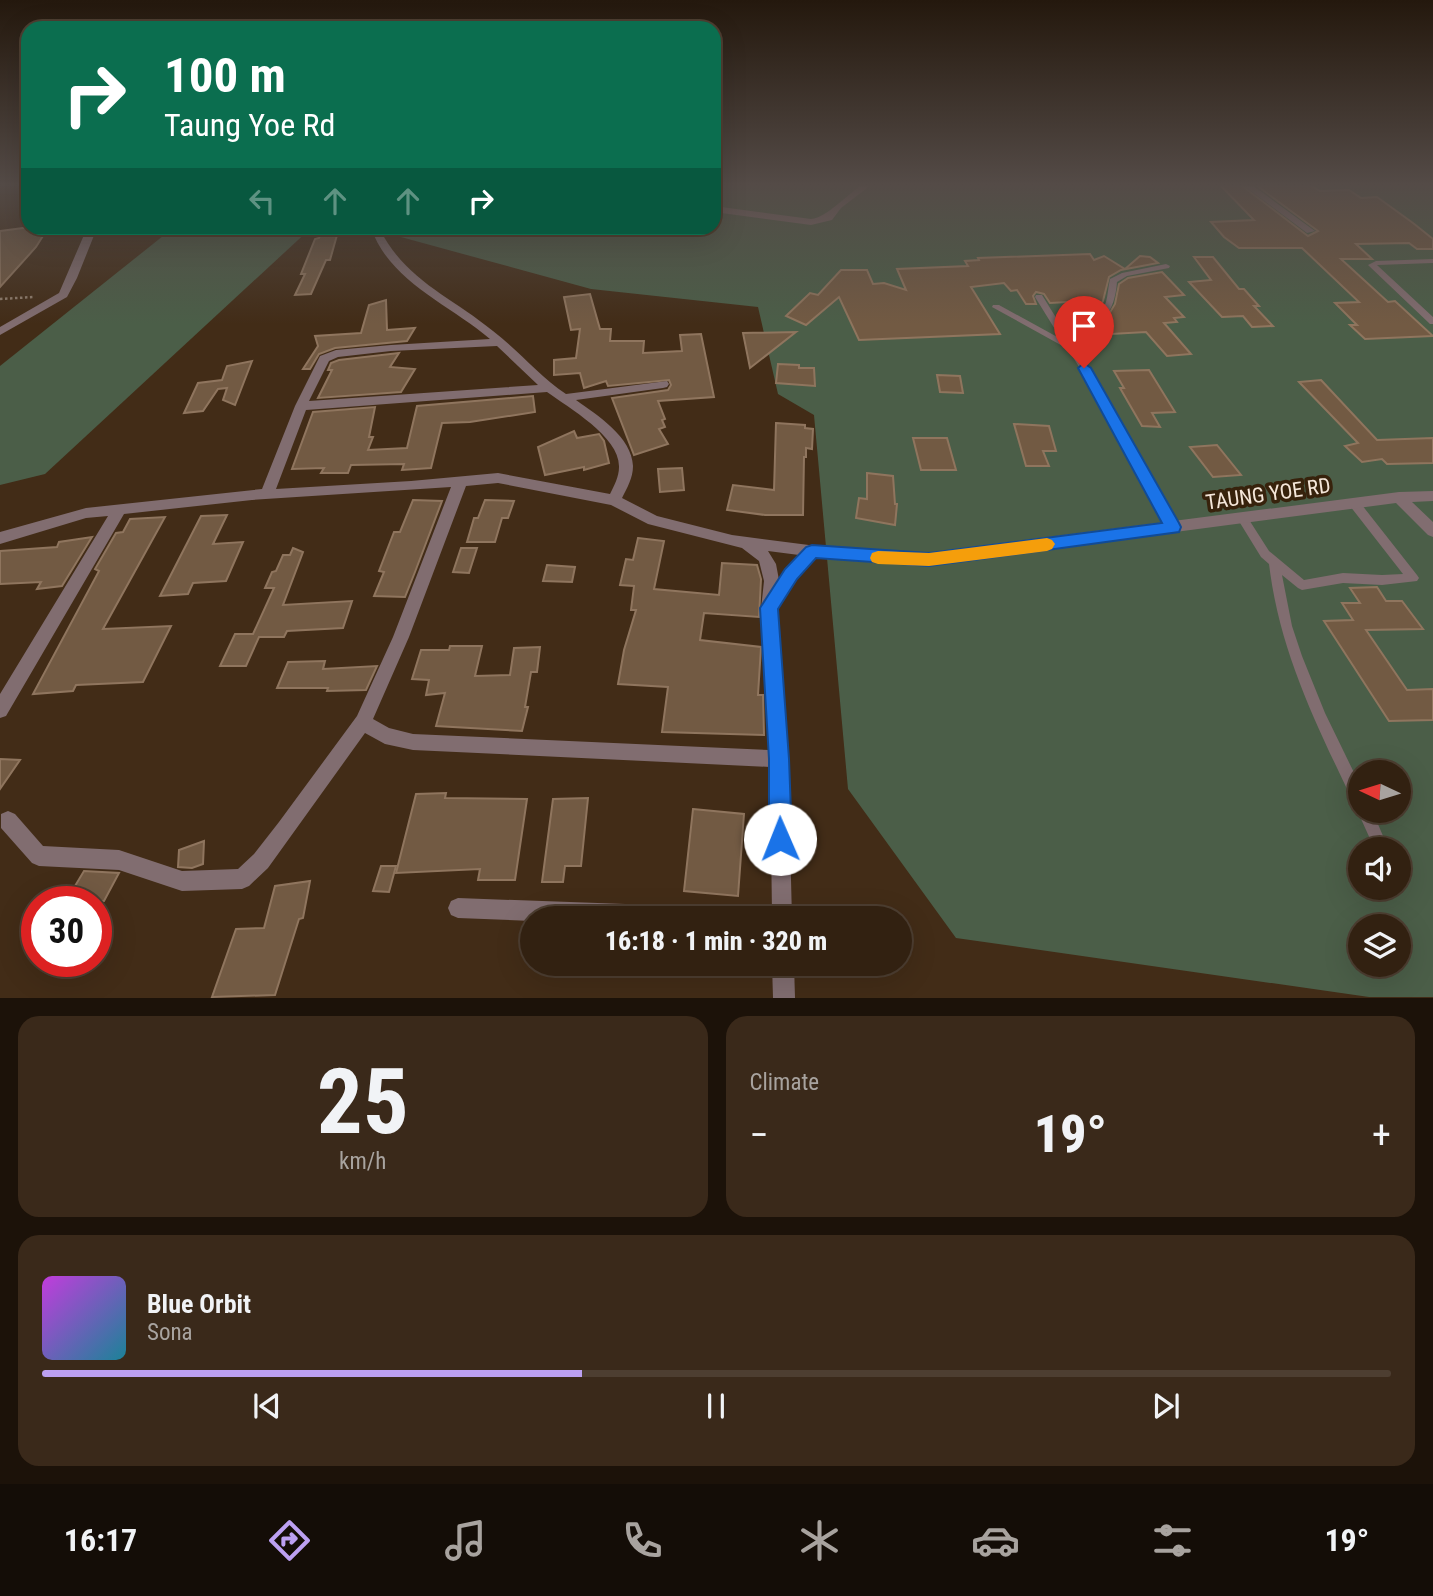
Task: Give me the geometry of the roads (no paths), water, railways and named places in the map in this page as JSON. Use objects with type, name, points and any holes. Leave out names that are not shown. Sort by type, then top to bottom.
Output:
[{"type":"street","points":[[0,332],[63,295],[89,235]]},
{"type":"street","points":[[380,235],[400,266],[438,298],[463,313],[499,342],[550,388],[612,437],[625,460],[624,480],[614,500]]},
{"type":"street","points":[[267,494],[301,406],[324,359],[336,354],[499,342]]},
{"type":"street","points":[[565,398],[663,384]]},
{"type":"street","points":[[301,406],[550,388]]},
{"type":"street","name":"TAUNG YOE RD","points":[[0,538],[86,513],[267,494],[460,483],[498,478],[614,500],[653,520],[732,541],[812,551],[929,560],[1399,497],[1433,495]]},
{"type":"street","points":[[8,821],[39,856],[119,860],[182,881],[242,879],[261,861],[286,829],[363,722],[401,638],[460,483]]},
{"type":"street","points":[[1399,497],[1433,531]]},
{"type":"street","points":[[0,710],[119,510]]},
{"type":"street","points":[[732,541],[756,549],[770,565],[772,588],[769,608],[779,759],[782,906]]},
{"type":"street","points":[[769,608],[791,574],[812,551]]},
{"type":"street","points":[[363,722],[385,736],[413,742],[779,759]]},
{"type":"street","points":[[458,908],[520,910]]},
{"type":"street","points":[[783,976],[784,998]]},
{"type":"lane","points":[[1433,261],[1372,265],[1433,322]]},
{"type":"lane","points":[[1070,344],[1088,334],[1113,302],[1113,281],[1121,274],[1153,271],[1166,266]]},
{"type":"lane","points":[[1039,297],[1108,406],[1173,527]]},
{"type":"lane","points":[[996,307],[1070,344]]},
{"type":"lane","points":[[1242,518],[1255,541],[1275,564],[1302,584],[1343,578],[1413,578],[1354,503]]},
{"type":"lane","points":[[1275,564],[1277,593],[1290,640],[1348,775]]},
{"type":"lane","points":[[1370,823],[1376,836]]}]
